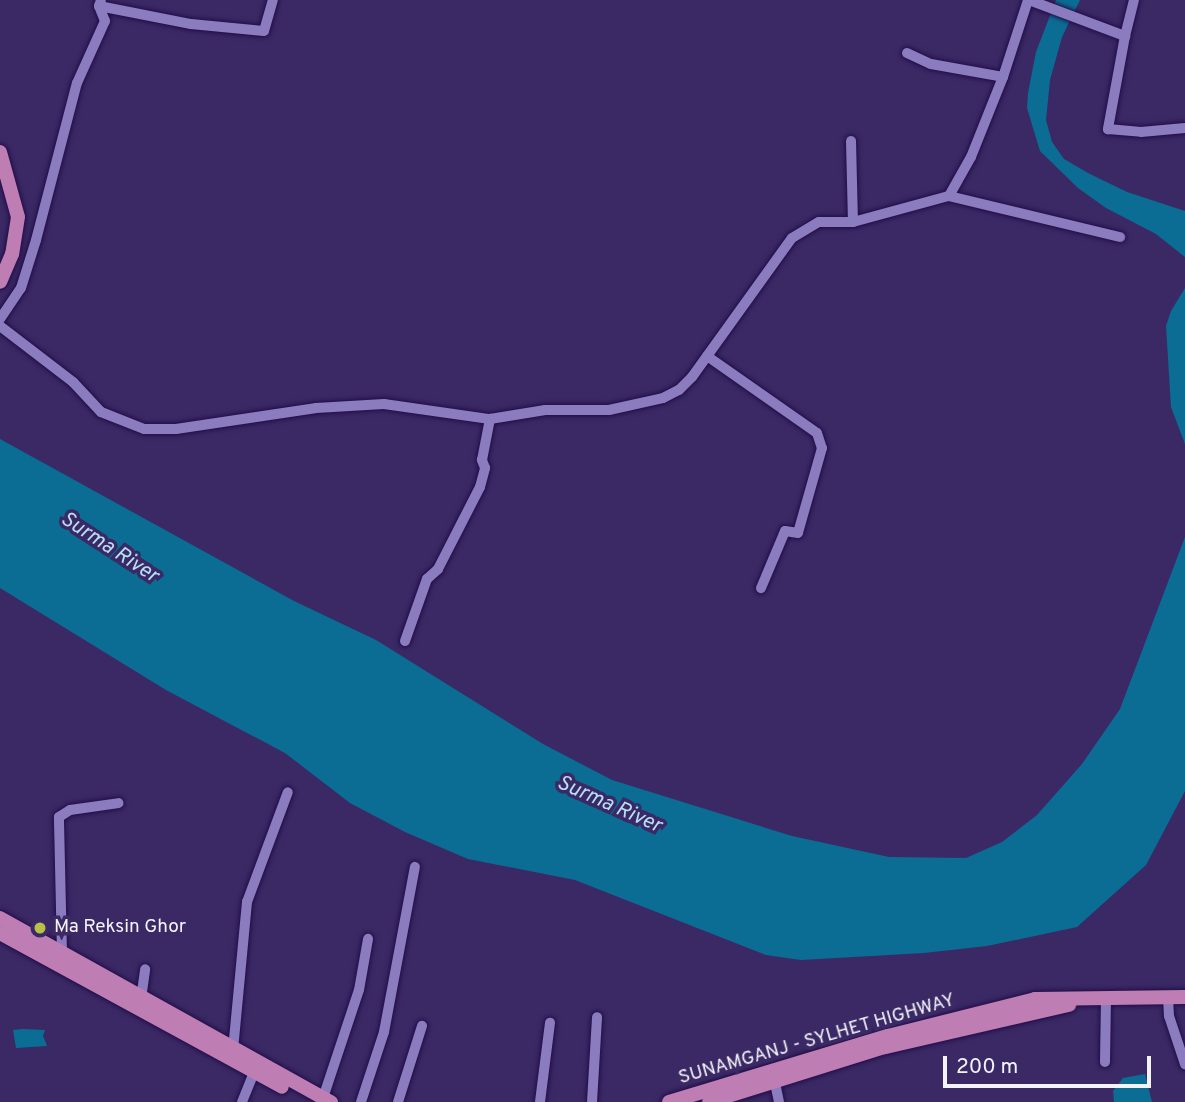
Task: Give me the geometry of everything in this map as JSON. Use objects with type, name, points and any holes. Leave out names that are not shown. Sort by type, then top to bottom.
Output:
[{"type":"main road","points":[[0,152],[18,217],[12,254],[0,282]]},
{"type":"main road","points":[[4,928],[62,953],[322,1101]]},
{"type":"main road","points":[[4,928],[254,1073],[322,1101]]},
{"type":"main road","points":[[970,1022],[1035,1006],[1099,998],[1185,998]]},
{"type":"main road","name":"SUNAMGANJ - SYLHET HIGHWAY","points":[[709,1102],[970,1022]]},
{"type":"main road","name":"SUNAMGANJ - SYLHET HIGHWAY","points":[[668,1102],[888,1035],[970,1022]]},
{"type":"street","points":[[0,319],[21,288],[76,83],[105,21],[100,3],[191,24],[264,32],[273,0]]},
{"type":"street","points":[[948,196],[971,157],[1003,77],[1029,0],[1125,36]]},
{"type":"street","points":[[1134,0],[1108,130],[1141,132],[1185,128]]},
{"type":"street","points":[[906,53],[931,64],[1003,77]]},
{"type":"street","points":[[851,141],[853,222]]},
{"type":"street","points":[[0,326],[73,382],[101,412],[144,429],[176,429],[316,408],[384,404],[490,419],[545,410],[609,410],[663,398],[679,390],[707,356],[792,238],[819,222],[853,222],[948,196],[1120,237]]},
{"type":"street","points":[[707,356],[817,433],[822,448],[798,533],[785,531],[761,588]]},
{"type":"street","points":[[405,641],[427,579],[438,569],[480,487],[485,468],[482,460],[490,419]]},
{"type":"street","points":[[233,1050],[247,902],[288,792]]},
{"type":"street","points":[[62,953],[59,817],[70,810],[119,803]]},
{"type":"street","points":[[361,1102],[384,1032],[415,867]]},
{"type":"street","points":[[322,1101],[359,990],[368,939]]},
{"type":"street","points":[[141,999],[145,969]]},
{"type":"street","points":[[1168,997],[1169,1016],[1185,1064]]},
{"type":"street","points":[[1099,998],[1105,1062]]},
{"type":"street","points":[[592,1102],[597,1017]]},
{"type":"street","points":[[540,1102],[550,1023]]},
{"type":"street","points":[[398,1102],[422,1026]]},
{"type":"street","points":[[242,1102],[254,1073]]},
{"type":"street","points":[[775,1083],[779,1102]]},
{"type":"water","points":[[1056,0],[1080,0],[1062,37],[1050,80],[1046,120],[1052,142],[1064,159],[1088,173],[1127,192],[1185,211],[1185,257],[1156,234],[1106,208],[1078,188],[1040,151],[1027,108],[1028,93],[1036,52]]},
{"type":"water","points":[[1185,288],[1185,444],[1171,407],[1166,326],[1171,311]]},
{"type":"water","name":"Surma River","points":[[0,439],[294,601],[376,640],[543,744],[612,780],[792,836],[889,857],[966,858],[1002,842],[1037,815],[1082,764],[1120,709],[1185,537],[1185,791],[1146,865],[1077,927],[987,946],[924,953],[801,960],[766,955],[575,880],[468,859],[405,832],[350,803],[285,753],[166,690],[0,588]]},
{"type":"water","points":[[13,1030],[45,1030],[43,1036],[47,1046],[16,1048]]},
{"type":"water","points":[[1145,1074],[1152,1102],[1114,1102],[1113,1091],[1123,1078]]},
{"type":"place","name":"Ma Reksin Ghor","points":[[40,928]]}]
